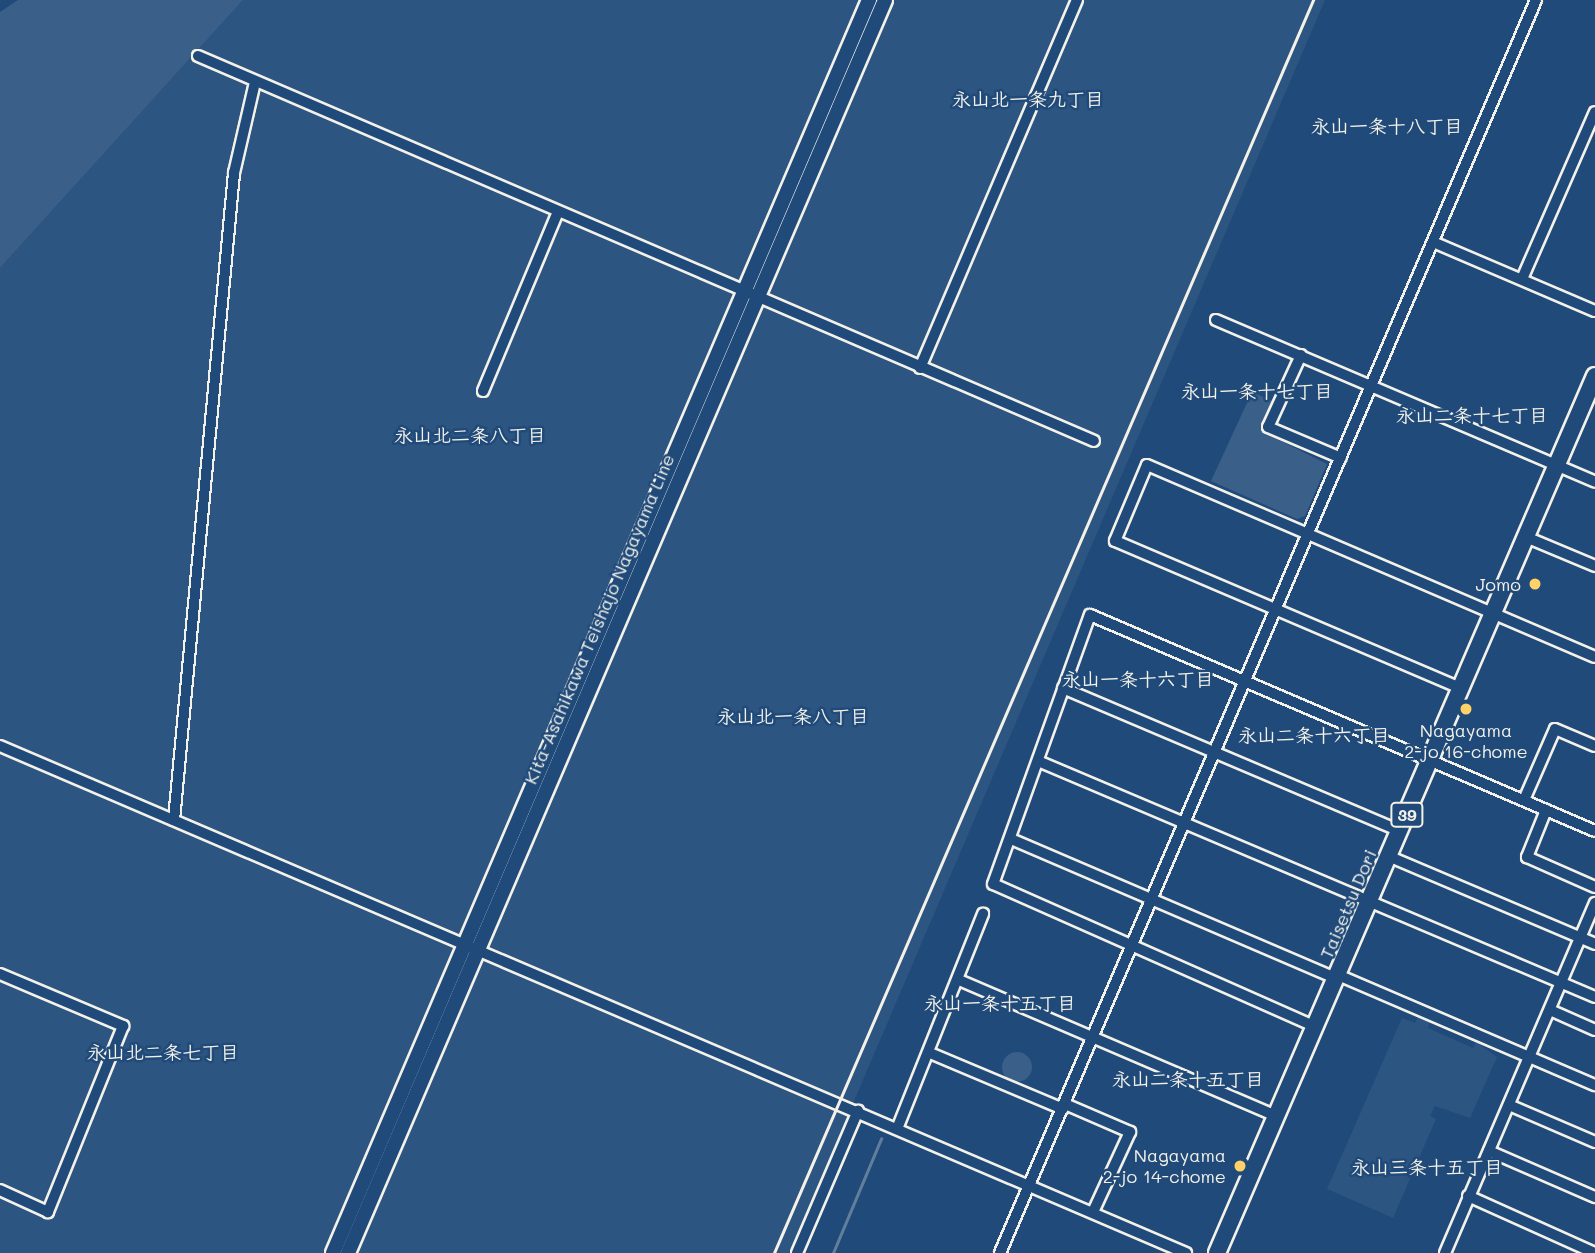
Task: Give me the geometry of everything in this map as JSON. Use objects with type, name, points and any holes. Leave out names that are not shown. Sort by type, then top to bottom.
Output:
[{"type":"highway","name":"Taisetsu Dori","points":[[1217,1253],[1556,465],[1591,396],[1595,376]]},
{"type":"main road","name":"Kita-Asahikawa Teishajo Nagayama Line","points":[[752,295],[869,0]]},
{"type":"main road","name":"Kita-Asahikawa Teishajo Nagayama Line","points":[[333,1253],[472,946],[752,295],[885,0]]},
{"type":"main road","name":"Kita-Asahikawa Teishajo Nagayama Line","points":[[348,1253],[472,946]]},
{"type":"street","points":[[920,368],[1077,0]]},
{"type":"street","points":[[1000,1253],[1536,0]]},
{"type":"street","points":[[198,56],[1094,441]]},
{"type":"street","points":[[174,820],[234,173],[256,82]]},
{"type":"street","points":[[1522,279],[1595,112]]},
{"type":"street","points":[[483,391],[558,212]]},
{"type":"street","points":[[1433,242],[1595,311]]},
{"type":"street","points":[[1216,320],[1595,482]]},
{"type":"street","points":[[1301,355],[1268,427],[1341,458]]},
{"type":"street","points":[[1460,688],[1115,541],[1147,466],[1595,657]]},
{"type":"street","points":[[1526,537],[1595,566]]},
{"type":"street","points":[[1316,1027],[993,884],[1090,615],[1595,831]]},
{"type":"street","points":[[1063,688],[1400,831]]},
{"type":"street","points":[[1524,800],[1555,729],[1595,746]]},
{"type":"street","points":[[0,746],[1186,1253]]},
{"type":"street","points":[[1038,761],[1595,997]]},
{"type":"street","points":[[1546,810],[1527,857],[1595,887]]},
{"type":"street","points":[[1011,839],[1595,1085]]},
{"type":"street","points":[[1388,856],[1595,944]]},
{"type":"street","points":[[1460,1253],[1446,1250],[1595,904]]},
{"type":"street","points":[[897,1129],[930,1053],[983,914]]},
{"type":"street","points":[[0,974],[123,1027],[48,1212],[0,1190]]},
{"type":"street","points":[[959,980],[1277,1116]]},
{"type":"street","points":[[1550,1010],[1595,1030]]},
{"type":"street","points":[[930,1053],[1130,1132],[1093,1212]]},
{"type":"street","points":[[1509,1105],[1595,1142]]},
{"type":"street","points":[[797,1253],[858,1111]]},
{"type":"street","points":[[1489,1151],[1595,1197]]},
{"type":"street","points":[[1468,1196],[1595,1253]]},
{"type":"shaded area","points":[[18,0],[243,0],[0,268],[0,12]]},
{"type":"shaded area","points":[[243,0],[1325,0],[789,1253],[0,1253],[0,268]]},
{"type":"shaded area","points":[[1252,392],[1275,402],[1261,431],[1327,464],[1305,516],[1297,519],[1211,481]]},
{"type":"shaded area","points":[[1418,1017],[1430,1022],[1428,1028],[1473,1048],[1476,1042],[1497,1057],[1470,1118],[1435,1106],[1430,1116],[1436,1119],[1393,1218],[1327,1189],[1402,1018],[1415,1023]]},
{"type":"shaded area","points":[[1017,1052],[1028,1056],[1032,1067],[1028,1078],[1017,1082],[1006,1078],[1002,1067],[1006,1056]]},
{"type":"waterway","points":[[833,1253],[881,1139]]},
{"type":"railway","points":[[774,1253],[1313,0]]},
{"type":"place","name":"Jomo","points":[[1535,584]]},
{"type":"place","name":"Nagayama 2-jo 16-chome","points":[[1466,709]]},
{"type":"place","name":"Nagayama 2-jo 14-chome","points":[[1240,1166]]},
{"type":"district","name":"永山北一条九丁目","points":[[1028,99]]},
{"type":"district","name":"永山一条十八丁目","points":[[1387,126]]},
{"type":"district","name":"永山一条十七丁目","points":[[1257,391]]},
{"type":"district","name":"永山二条十七丁目","points":[[1472,415]]},
{"type":"district","name":"永山北二条八丁目","points":[[470,435]]},
{"type":"district","name":"永山一条十六丁目","points":[[1138,679]]},
{"type":"district","name":"永山北一条八丁目","points":[[793,716]]},
{"type":"district","name":"永山二条十六丁目","points":[[1314,735]]},
{"type":"district","name":"永山一条十五丁目","points":[[1000,1003]]},
{"type":"district","name":"永山北二条七丁目","points":[[163,1052]]},
{"type":"district","name":"永山二条十五丁目","points":[[1188,1079]]},
{"type":"district","name":"永山三条十五丁目","points":[[1427,1167]]}]
